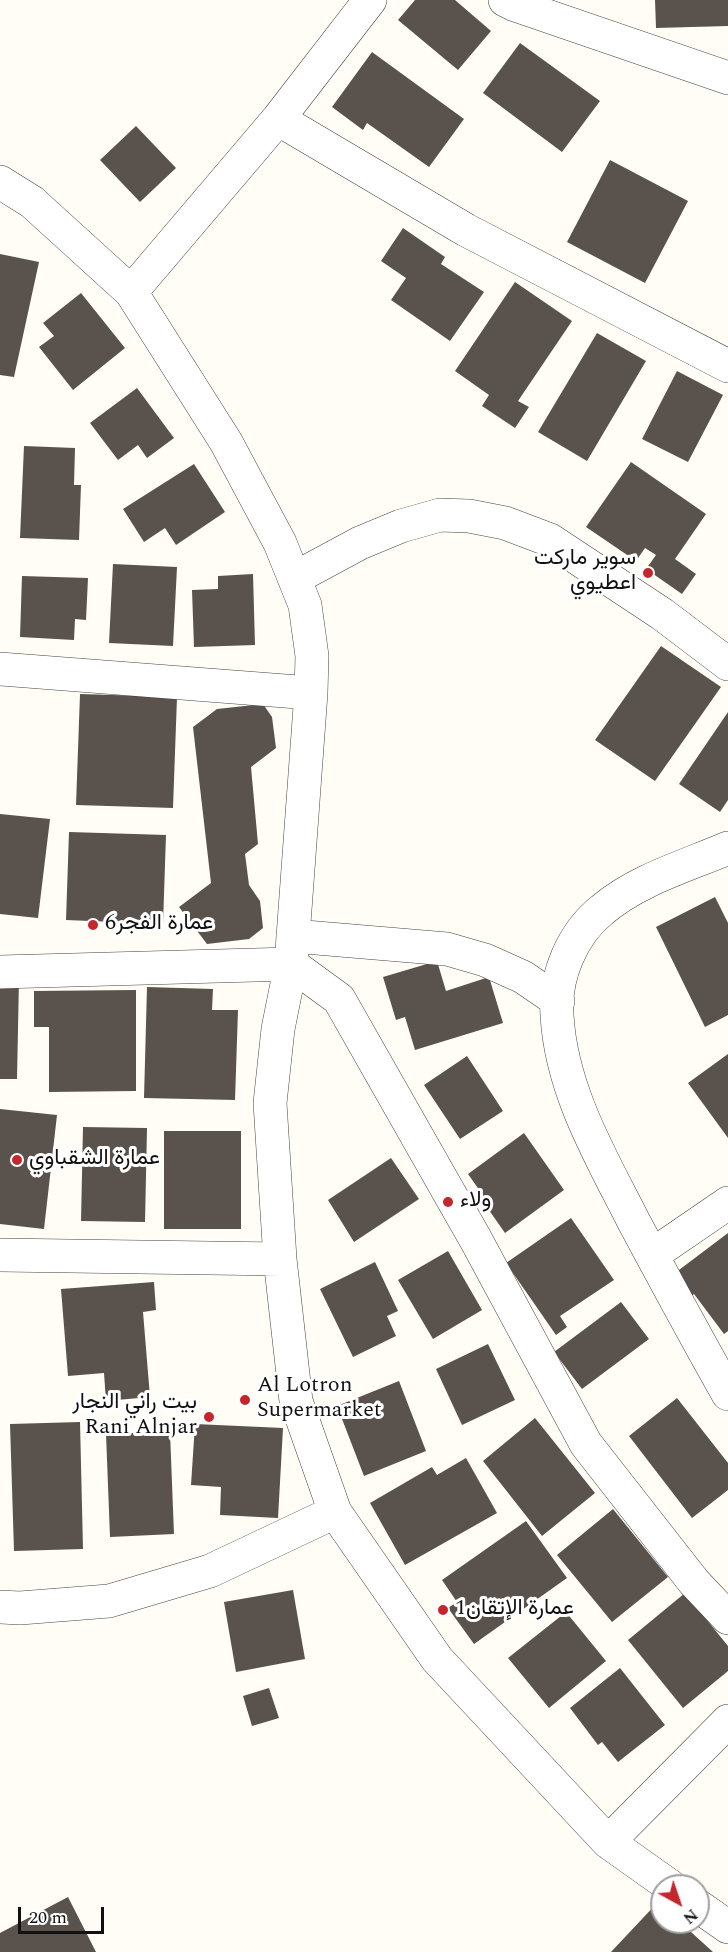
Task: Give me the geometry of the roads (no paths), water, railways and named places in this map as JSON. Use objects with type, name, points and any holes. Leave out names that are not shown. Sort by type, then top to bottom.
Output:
[{"type":"street","points":[[131,292],[278,119],[370,0]]},
{"type":"street","points":[[505,0],[728,78]]},
{"type":"street","points":[[278,119],[466,230],[728,366]]},
{"type":"street","points":[[0,182],[32,202],[131,292],[226,442],[280,543],[305,605],[312,656],[311,693],[292,950],[278,1029],[270,1103],[280,1259],[296,1401],[335,1512],[437,1659],[608,1842],[653,1874]]},
{"type":"street","points":[[295,578],[360,543],[401,526],[440,515],[487,519],[505,523],[550,540],[662,614],[728,664]]},
{"type":"street","points":[[0,669],[311,693]]},
{"type":"street","points":[[728,848],[637,887],[601,910],[573,943],[561,971],[557,1014],[566,1070],[591,1140],[728,1394]]},
{"type":"street","points":[[0,972],[292,950],[447,949],[485,960],[523,977],[558,1001]]},
{"type":"street","points":[[292,950],[339,999],[476,1240],[586,1444],[694,1582],[728,1618]]},
{"type":"street","points":[[652,1255],[728,1203]]},
{"type":"street","points":[[0,1255],[280,1259]]},
{"type":"street","points":[[0,1607],[20,1608],[109,1601],[210,1571],[335,1512]]},
{"type":"street","points":[[608,1842],[728,1721]]},
{"type":"street","points":[[710,1914],[728,1927]]},
{"type":"place","name":"سوير ماركت اعطيوي","points":[[648,573]]},
{"type":"place","name":"عمارة الفجر6","points":[[93,925]]},
{"type":"place","name":"عمارة الشقباوي","points":[[17,1160]]},
{"type":"place","name":"ولاء","points":[[448,1202]]},
{"type":"place","name":"Al Lotron Supermarket","points":[[245,1400]]},
{"type":"place","name":"بيت راني النجار Rani Alnjar","points":[[209,1417]]},
{"type":"place","name":"عمارة الإتقان1","points":[[443,1610]]}]
